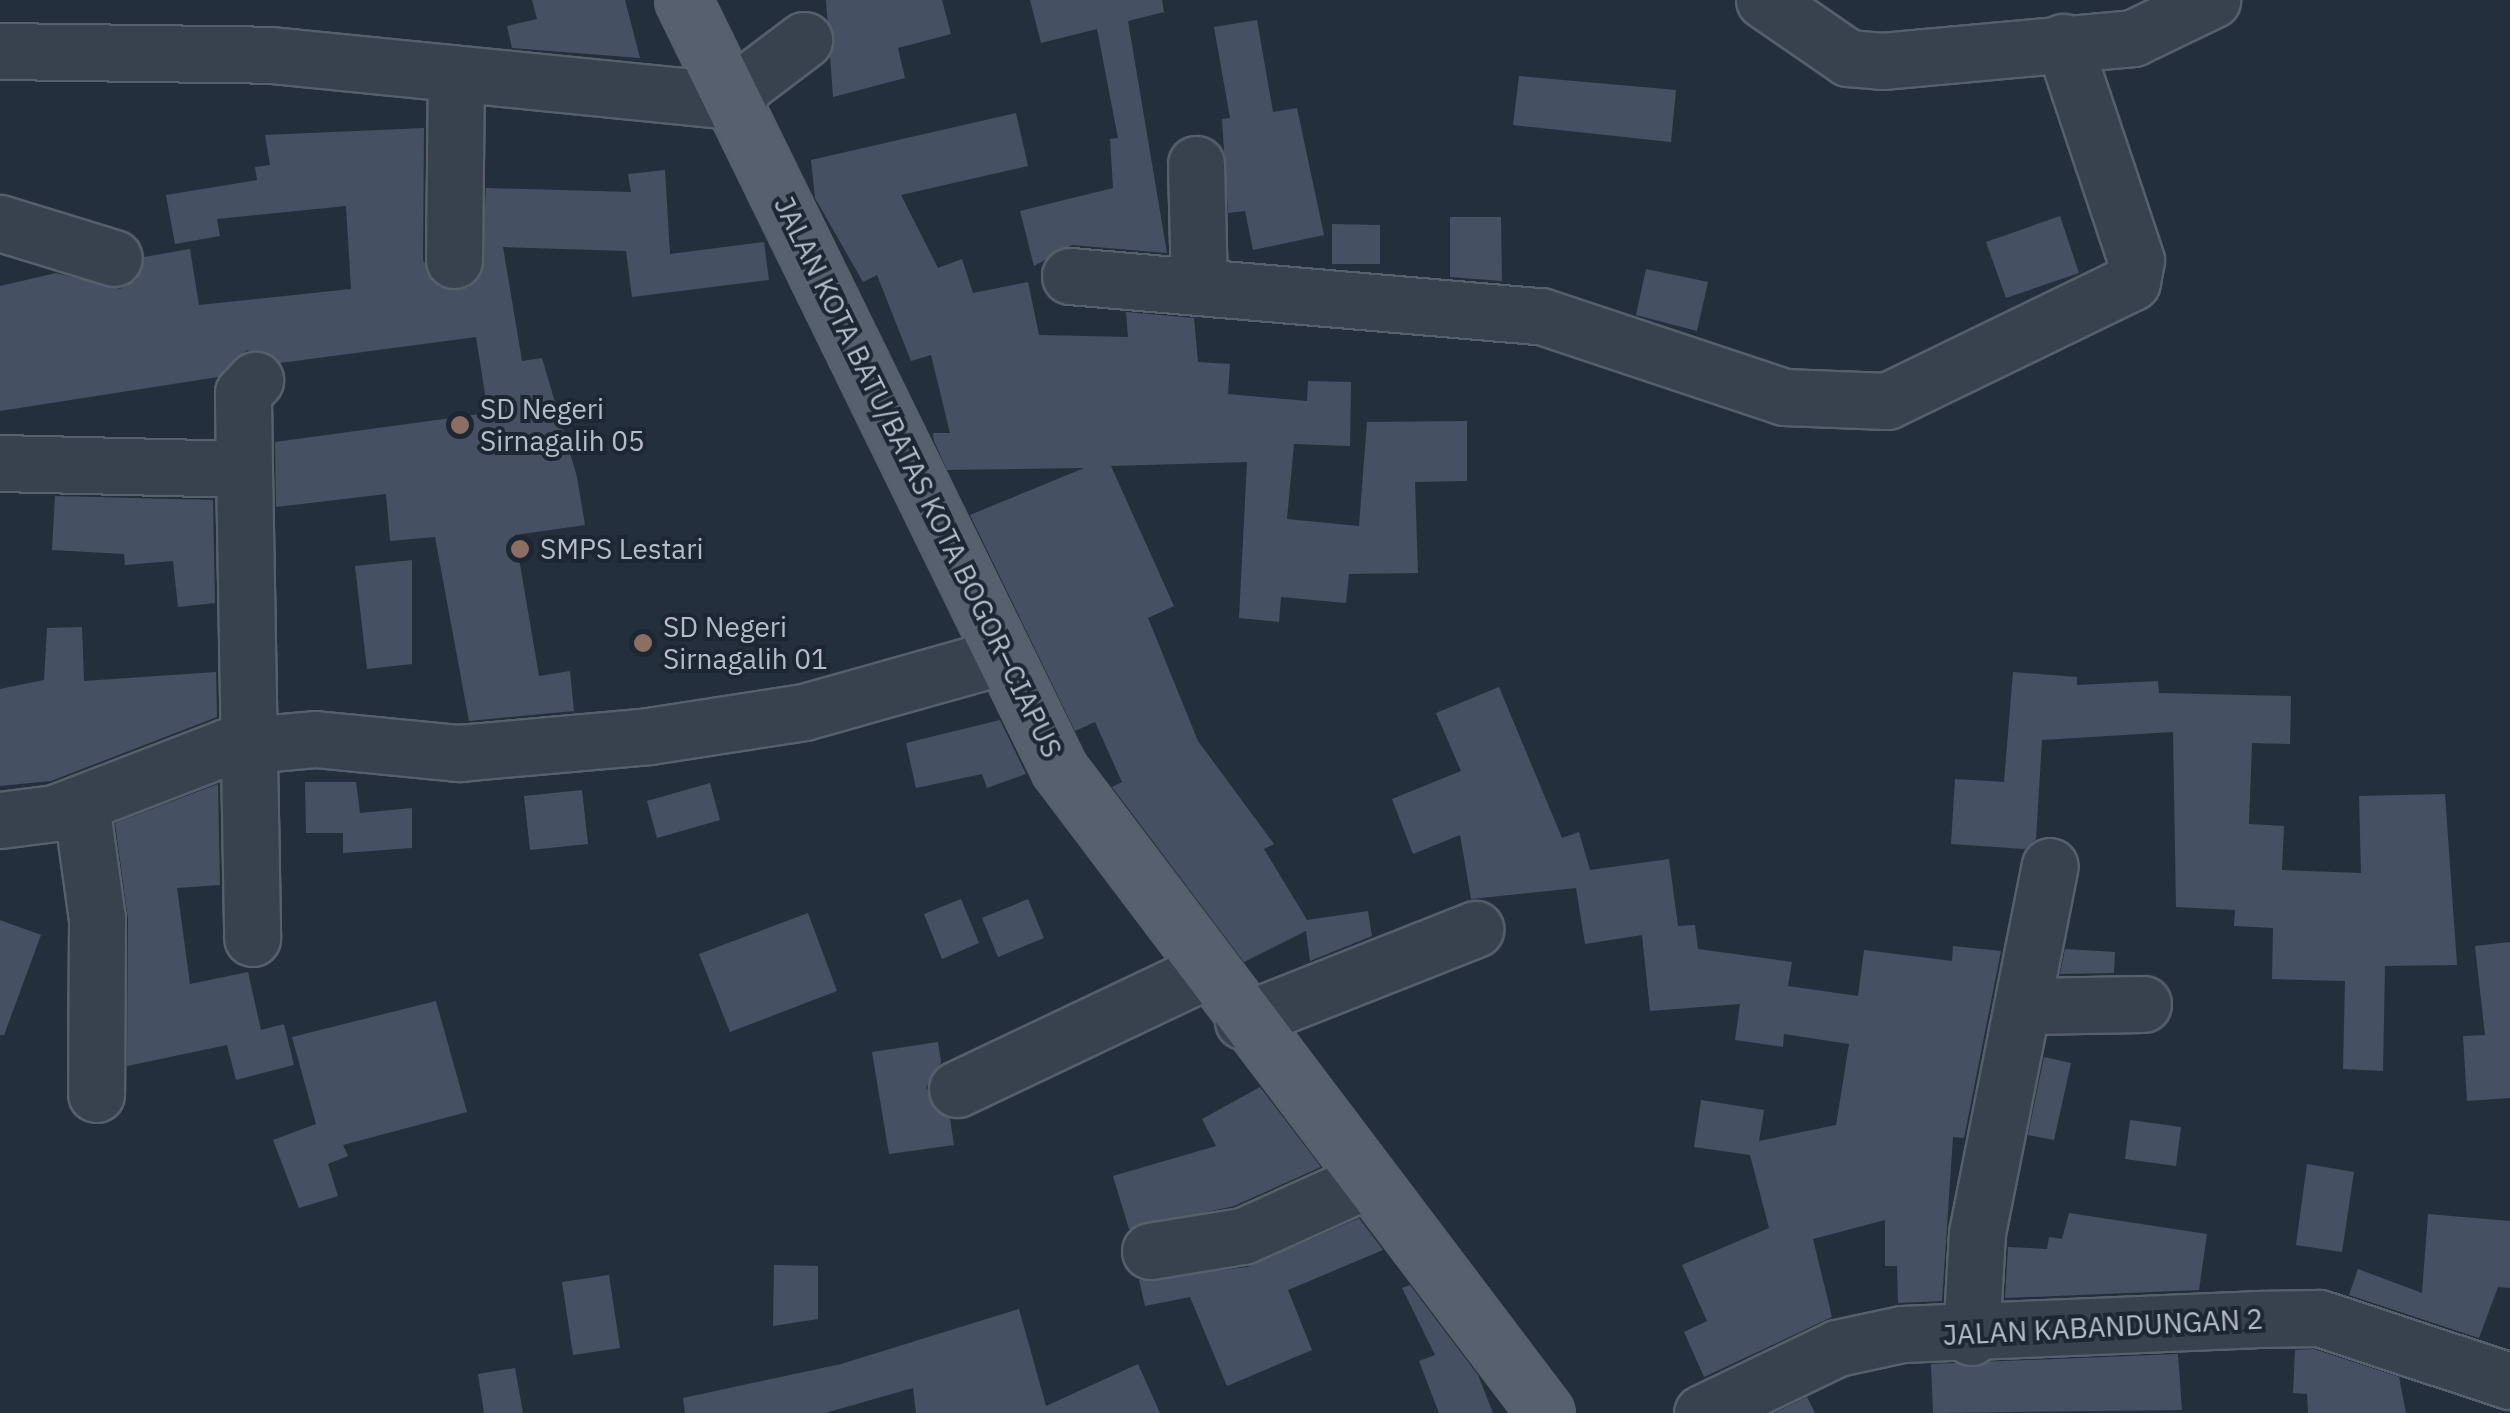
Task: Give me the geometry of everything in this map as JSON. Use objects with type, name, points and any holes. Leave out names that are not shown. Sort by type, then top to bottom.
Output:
[{"type":"main road","name":"JALAN KOTA BATU/BATAS KOTA BOGOR–CIAPUS","points":[[683,0],[737,98],[1000,657],[1059,769],[1205,971],[1370,1179],[1546,1413]]},
{"type":"street","points":[[1764,0],[1863,60],[2152,33],[2212,0]]},
{"type":"street","points":[[0,51],[271,55],[456,76],[737,98],[804,40]]},
{"type":"street","points":[[1070,276],[1542,316],[1784,397],[1887,401],[2132,282],[2136,260],[2063,42]]},
{"type":"street","points":[[454,260],[456,76]]},
{"type":"street","points":[[1196,164],[1199,287]]},
{"type":"street","points":[[0,224],[114,258]]},
{"type":"street","points":[[252,938],[243,393],[255,380]]},
{"type":"street","points":[[0,464],[244,469]]},
{"type":"street","points":[[0,820],[81,804],[166,766],[247,746],[315,740],[459,753],[649,736],[804,712],[1000,657]]},
{"type":"street","points":[[81,804],[97,919],[96,1094]]},
{"type":"street","points":[[1971,1337],[1977,1233],[2026,1006],[2050,866]]},
{"type":"street","points":[[1244,1021],[1474,930]]},
{"type":"street","points":[[957,1089],[1205,971]]},
{"type":"street","points":[[2026,1006],[2143,1004]]},
{"type":"street","points":[[1150,1250],[1243,1236],[1370,1179]]},
{"type":"street","name":"JALAN KABANDUNGAN 2","points":[[1702,1413],[1837,1348],[1902,1334],[1971,1337],[2319,1318],[2510,1381]]},
{"type":"building","points":[[532,0],[625,0],[640,58],[512,48],[507,26],[537,19]]},
{"type":"building","points":[[826,0],[942,0],[951,34],[898,48],[905,78],[833,97]]},
{"type":"building","points":[[1030,0],[1162,0],[1164,12],[1128,21],[1167,253],[1072,245],[1034,266],[1020,211],[1113,188],[1110,139],[1118,138],[1097,29],[1041,43]]},
{"type":"building","points":[[1257,20],[1273,112],[1297,108],[1324,235],[1253,250],[1245,211],[1228,213],[1222,119],[1230,118],[1214,27]]},
{"type":"building","points":[[1519,76],[1676,90],[1671,142],[1513,125]]},
{"type":"building","points":[[1016,113],[1028,166],[901,195],[938,268],[962,259],[973,293],[1028,282],[1039,335],[1128,337],[1126,312],[1194,318],[1198,362],[1230,364],[1228,394],[1307,401],[1308,381],[1351,382],[1350,446],[1294,444],[1287,519],[1359,526],[1367,422],[1467,421],[1467,481],[1415,482],[1418,573],[1349,574],[1346,603],[1281,597],[1279,622],[1239,618],[1247,462],[1111,466],[1174,606],[1148,618],[1198,741],[1274,844],[1264,849],[1307,920],[1368,911],[1372,936],[1310,961],[1306,931],[1244,962],[1112,787],[1122,782],[1095,722],[1075,731],[970,515],[1084,468],[947,470],[934,441],[933,433],[950,433],[931,355],[911,361],[877,275],[863,282],[815,198],[811,160]]},
{"type":"building","points":[[424,128],[423,260],[439,287],[468,288],[481,275],[486,188],[631,192],[628,174],[665,170],[670,254],[764,242],[769,280],[632,297],[626,251],[503,247],[522,361],[542,358],[577,477],[585,525],[515,535],[539,676],[570,671],[574,711],[469,721],[435,537],[390,541],[386,494],[276,507],[275,442],[488,413],[476,337],[280,363],[247,350],[218,377],[0,411],[0,286],[56,273],[120,289],[136,280],[144,257],[190,249],[199,305],[351,289],[346,206],[217,219],[220,236],[175,244],[166,195],[257,180],[255,167],[270,165],[265,135]]},
{"type":"building","points":[[2060,216],[2079,273],[2006,298],[1986,242]]},
{"type":"building","points":[[1450,217],[1501,217],[1502,281],[1450,277]]},
{"type":"building","points":[[1332,224],[1380,225],[1380,264],[1332,264]]},
{"type":"building","points":[[1646,269],[1708,282],[1697,331],[1636,315]]},
{"type":"building","points":[[55,496],[213,500],[215,603],[178,607],[173,561],[125,565],[124,554],[52,550]]},
{"type":"building","points":[[412,560],[412,664],[367,669],[355,566]]},
{"type":"building","points":[[82,627],[84,681],[216,672],[217,717],[51,781],[0,786],[0,689],[44,680],[47,628]]},
{"type":"building","points":[[2013,672],[2077,677],[2077,685],[2158,681],[2159,693],[2291,696],[2290,744],[2252,743],[2249,824],[2284,826],[2282,870],[2361,873],[2359,796],[2445,794],[2457,965],[2385,966],[2383,1071],[2343,1069],[2345,981],[2272,979],[2273,928],[2234,926],[2235,910],[2176,907],[2173,732],[2042,740],[2036,839],[2025,849],[1951,844],[1955,779],[2004,782]]},
{"type":"building","points":[[1499,687],[1562,838],[1579,832],[1590,870],[1669,859],[1678,926],[1695,925],[1698,949],[1792,962],[1788,986],[1858,996],[1864,950],[1952,961],[1953,946],[2001,951],[1964,1138],[1953,1137],[1942,1301],[1898,1303],[1897,1266],[1885,1266],[1885,1220],[1813,1239],[1832,1317],[1704,1377],[1684,1332],[1707,1321],[1682,1265],[1769,1228],[1750,1155],[1694,1147],[1701,1100],[1764,1110],[1759,1141],[1836,1125],[1849,1044],[1784,1034],[1783,1047],[1735,1040],[1740,1004],[1650,1011],[1642,935],[1585,944],[1576,888],[1471,899],[1460,835],[1413,854],[1392,799],[1461,771],[1436,713]]},
{"type":"building","points":[[1000,720],[1026,774],[987,788],[982,774],[916,788],[906,743]]},
{"type":"building","points":[[305,782],[356,782],[360,813],[412,808],[412,848],[343,853],[343,833],[306,833]]},
{"type":"building","points":[[710,783],[720,820],[657,838],[647,801]]},
{"type":"building","points":[[218,784],[220,885],[177,888],[190,984],[248,972],[261,1030],[284,1024],[294,1065],[236,1080],[227,1045],[127,1066],[128,919],[115,823]]},
{"type":"building","points":[[582,790],[588,844],[530,850],[524,796]]},
{"type":"building","points":[[961,899],[979,943],[942,959],[924,914]]},
{"type":"building","points":[[1028,899],[1044,938],[998,957],[982,918]]},
{"type":"building","points":[[808,913],[837,991],[730,1032],[699,954]]},
{"type":"building","points":[[0,920],[41,935],[4,1035],[0,1035]]},
{"type":"building","points":[[2510,942],[2510,1098],[2467,1101],[2463,1036],[2485,1035],[2475,946]]},
{"type":"building","points":[[2065,949],[2115,952],[2114,973],[2060,974]]},
{"type":"building","points":[[436,1001],[467,1112],[343,1145],[348,1156],[328,1164],[338,1196],[299,1208],[273,1140],[316,1124],[292,1037]]},
{"type":"building","points":[[938,1042],[941,1062],[926,1088],[950,1119],[954,1145],[889,1154],[872,1052]]},
{"type":"building","points":[[2044,1057],[2071,1063],[2054,1140],[2028,1135]]},
{"type":"building","points":[[1260,1087],[1321,1167],[1234,1206],[1129,1229],[1113,1176],[1216,1146],[1202,1119]]},
{"type":"building","points":[[2130,1120],[2181,1127],[2176,1166],[2125,1159]]},
{"type":"building","points":[[2307,1164],[2354,1172],[2342,1252],[2296,1245]]},
{"type":"building","points":[[2069,1213],[2207,1234],[2199,1290],[2005,1298],[2008,1247],[2047,1249],[2049,1237],[2062,1239]]},
{"type":"building","points":[[2428,1214],[2510,1221],[2510,1288],[2498,1287],[2479,1338],[2349,1295],[2358,1269],[2422,1293]]},
{"type":"building","points":[[1359,1218],[1383,1250],[1288,1290],[1312,1350],[1227,1386],[1190,1297],[1145,1306],[1139,1280],[1248,1267]]},
{"type":"building","points":[[774,1265],[818,1266],[818,1319],[773,1326]]},
{"type":"building","points":[[609,1275],[620,1348],[573,1355],[562,1282]]},
{"type":"building","points":[[1410,1285],[1478,1375],[1493,1413],[1439,1413],[1419,1361],[1435,1355],[1402,1288]]},
{"type":"building","points":[[1019,1309],[1046,1406],[1138,1364],[1160,1413],[916,1413],[913,1388],[825,1413],[685,1413],[683,1398],[841,1364]]},
{"type":"building","points":[[2314,1349],[2399,1377],[2406,1413],[2308,1413],[2307,1394],[2293,1393],[2295,1350]]},
{"type":"building","points":[[2178,1354],[2182,1410],[1933,1413],[1931,1364]]},
{"type":"building","points":[[515,1368],[523,1413],[484,1413],[478,1374]]},
{"type":"building","points":[[1807,1397],[1815,1413],[1774,1413]]},
{"type":"place","name":"SD Negeri Sirnagalih 05","points":[[460,425]]},
{"type":"place","name":"SMPS Lestari","points":[[520,549]]},
{"type":"place","name":"SD Negeri Sirnagalih 01","points":[[643,643]]}]
